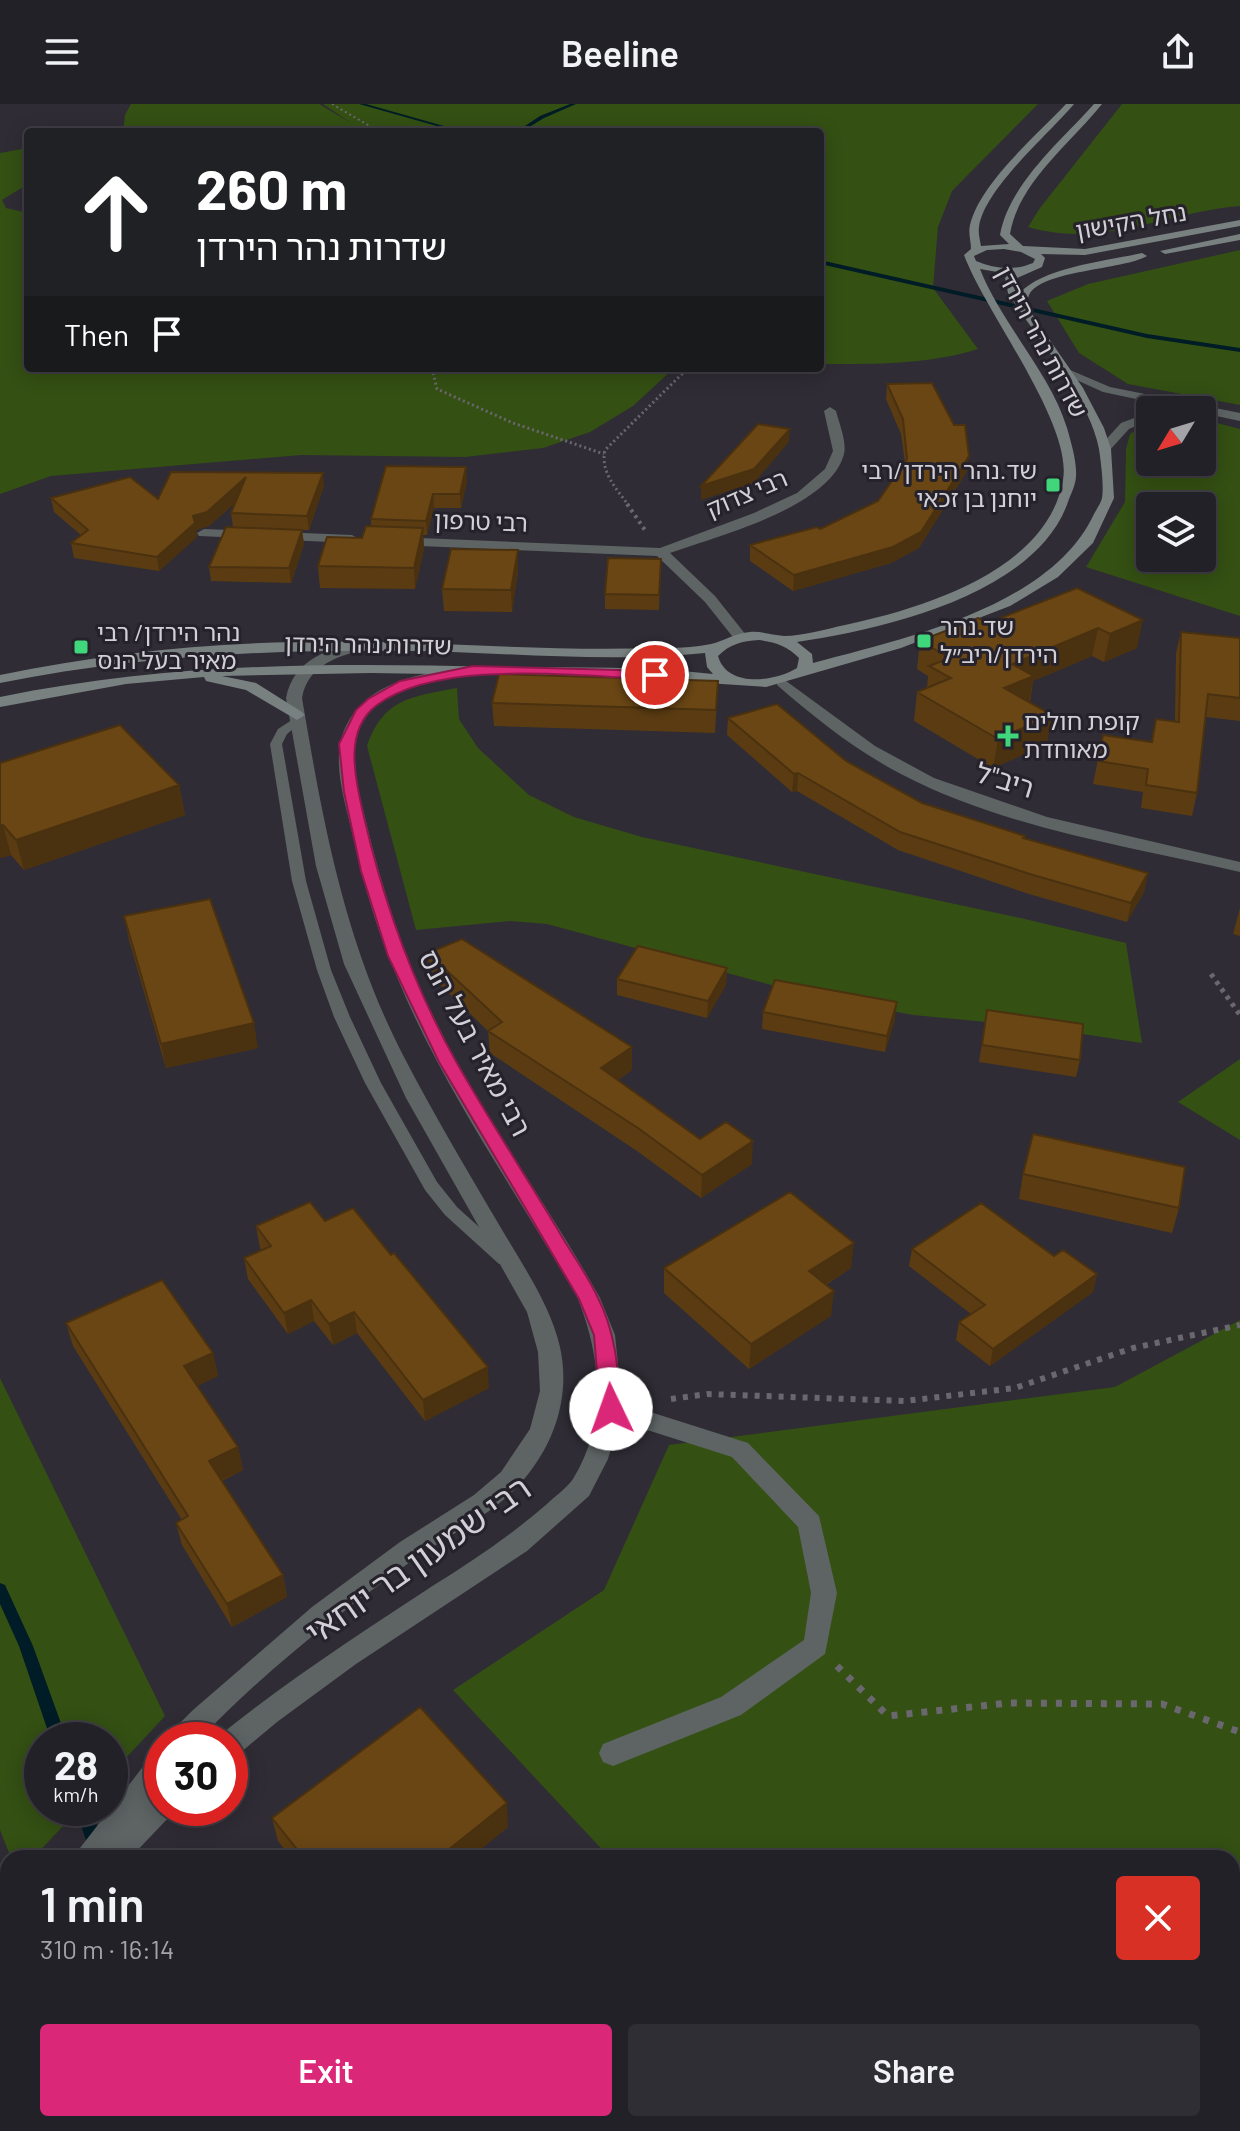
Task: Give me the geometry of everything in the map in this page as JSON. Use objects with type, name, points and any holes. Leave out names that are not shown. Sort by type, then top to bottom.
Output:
[{"type":"main road","name":"שדרות נהר הירדן","points":[[0,679],[79,662],[166,651],[263,645],[657,652],[716,648],[741,638],[783,640],[851,631],[907,616],[1002,571],[1029,552],[1060,513],[1071,469],[1061,428],[981,290],[974,256],[973,229],[980,210],[1000,183],[1070,104]]},
{"type":"main road","name":"שדרות נהר הירדן","points":[[1024,250],[1005,235],[1006,221],[1028,186],[1098,104]]},
{"type":"main road","points":[[1006,221],[1017,233],[1045,244],[1073,247],[1135,243]]},
{"type":"main road","name":"נחל הקישון","points":[[974,256],[995,247],[1085,252],[1240,223]]},
{"type":"main road","name":"נחל הקישון","points":[[1161,252],[1240,237]]},
{"type":"main road","points":[[1024,250],[1041,262],[1027,269]]},
{"type":"main road","points":[[974,256],[992,269],[1027,269],[1161,252]]},
{"type":"main road","points":[[1022,308],[1024,294],[1041,280],[1161,252]]},
{"type":"main road","name":"שדרות נהר הירדן","points":[[0,702],[86,683],[171,673],[308,666],[666,675],[760,684],[782,682],[804,670],[935,633],[1039,584],[1067,563],[1100,520],[1108,497],[1110,472],[1105,448],[1092,416],[1022,308],[1010,283],[1010,278],[1027,269]]},
{"type":"main road","points":[[783,640],[802,650],[807,657],[804,670]]},
{"type":"main road","points":[[716,648],[711,655],[716,670],[738,681]]},
{"type":"main road","points":[[171,673],[251,686],[297,718]]},
{"type":"street","points":[[1063,370],[1107,390],[1240,419]]},
{"type":"street","name":"רבי צדוק","points":[[661,552],[759,516],[802,496],[830,471],[839,451],[830,411]]},
{"type":"street","points":[[1216,416],[1240,419]]},
{"type":"street","points":[[1105,448],[1125,426],[1136,422]]},
{"type":"street","name":"רבי טרפון","points":[[204,533],[661,552]]},
{"type":"street","points":[[661,552],[710,599],[741,638]]},
{"type":"street","points":[[364,645],[339,651],[308,666],[294,685],[297,718],[327,877],[353,964],[404,1074],[514,1268]]},
{"type":"street","name":"רבי מאיר בעל הנס","points":[[473,670],[405,684],[381,696],[361,713],[347,744],[351,792],[380,911],[415,1000],[456,1076],[594,1310],[604,1335],[611,1409]]},
{"type":"street","name":"ריב\"ל","points":[[782,682],[862,744],[928,781],[979,800],[1069,826],[1236,867]]},
{"type":"street","points":[[1236,867],[1240,849]]},
{"type":"street","name":"רבי שמעון בר יוחאי","points":[[202,1722],[313,1621],[380,1569],[499,1490],[521,1466],[549,1411],[554,1373],[550,1344],[538,1312],[514,1268]]},
{"type":"street","points":[[611,1409],[740,1450],[810,1523],[824,1593],[816,1646],[731,1706],[613,1753]]},
{"type":"street","name":"רבי שמעון בר יוחאי","points":[[248,1729],[278,1704],[518,1544],[551,1518],[580,1489],[596,1459],[611,1409]]},
{"type":"street","points":[[96,1850],[144,1788]]},
{"type":"street","points":[[119,1850],[144,1824]]},
{"type":"lane","points":[[297,718],[282,732],[276,744],[309,922],[342,1017],[373,1083],[431,1186],[451,1211],[514,1268]]},
{"type":"path","points":[[332,104],[373,128]]},
{"type":"path","points":[[433,372],[437,389],[513,423],[604,454]]},
{"type":"path","points":[[661,552],[602,463],[605,450],[684,372]]},
{"type":"path","points":[[1211,974],[1240,1015]]},
{"type":"path","points":[[666,1400],[707,1394],[905,1401],[1015,1388],[1133,1348],[1240,1325]]},
{"type":"path","points":[[816,1646],[888,1716],[1008,1703],[1162,1704],[1240,1732]]},
{"type":"green space","points":[[131,104],[319,104],[351,123],[323,104],[1038,104],[952,191],[938,227],[933,288],[978,349],[920,361],[840,364],[824,364],[824,128],[123,128],[125,115]]},
{"type":"green space","points":[[1122,104],[1240,104],[1240,206],[1109,232],[1056,233],[1028,227]]},
{"type":"green space","points":[[24,149],[24,186],[2,200],[6,208],[24,212],[24,372],[670,372],[633,406],[590,432],[543,448],[465,457],[301,455],[51,476],[0,494],[0,153]]},
{"type":"green space","points":[[1240,250],[1240,405],[1216,400],[1216,396],[1192,396],[1128,384],[1079,353],[1047,301],[1088,284]]},
{"type":"green space","points":[[1216,423],[1240,429],[1240,616],[1086,567],[1125,502],[1126,449],[1130,434],[1136,430],[1136,476],[1216,476]]},
{"type":"green space","points":[[457,688],[459,719],[478,748],[529,795],[574,817],[642,837],[1126,943],[1142,1043],[1029,1026],[913,1015],[812,996],[547,924],[510,921],[416,930],[367,746],[382,718],[401,702]]},
{"type":"green space","points":[[1240,1059],[1240,1140],[1178,1102]]},
{"type":"green space","points":[[1240,1320],[1240,1850],[603,1850],[453,1690],[604,1590],[669,1445],[1115,1387]]},
{"type":"green space","points":[[0,1378],[165,1716],[159,1722],[144,1722],[144,1739],[128,1756],[128,1722],[24,1722],[24,1826],[63,1826],[41,1850],[8,1850],[0,1830]]},
{"type":"building","points":[[932,383],[954,425],[965,425],[969,456],[921,532],[893,547],[794,575],[750,545],[817,527],[820,529],[878,501],[907,459],[903,419],[887,384]]},
{"type":"building","points":[[758,424],[790,429],[754,469],[701,486]]},
{"type":"building","points":[[386,466],[466,467],[460,494],[433,494],[426,521],[371,519]]},
{"type":"building","points":[[171,472],[323,473],[307,516],[231,513],[246,477],[207,512],[193,516],[195,523],[157,557],[71,543],[88,530],[51,498],[130,477],[158,499]]},
{"type":"building","points":[[366,526],[423,528],[414,568],[318,566],[327,537],[362,538]]},
{"type":"building","points":[[226,527],[302,530],[289,568],[209,567]]},
{"type":"building","points":[[451,549],[518,550],[511,590],[442,589]]},
{"type":"building","points":[[608,558],[661,559],[659,595],[605,594]]},
{"type":"building","points":[[1077,588],[1143,620],[1110,634],[1098,628],[1012,664],[1034,676],[1004,688],[1052,715],[998,739],[917,692],[951,678],[929,666],[950,658],[920,641],[978,618],[988,623]]},
{"type":"building","points":[[1181,632],[1240,638],[1240,698],[1208,694],[1197,793],[1146,785],[1148,769],[1098,761],[1103,735],[1152,742],[1156,719],[1179,722]]},
{"type":"building","points":[[499,674],[718,681],[716,710],[492,703]]},
{"type":"building","points":[[777,704],[846,761],[922,803],[1025,836],[1023,838],[1148,873],[1131,903],[900,832],[798,773],[794,774],[728,718]]},
{"type":"building","points":[[120,725],[179,785],[16,840],[3,825],[0,826],[0,763]]},
{"type":"building","points":[[210,899],[254,1023],[161,1044],[124,916]]},
{"type":"building","points":[[462,939],[632,1047],[601,1068],[700,1139],[726,1122],[753,1141],[702,1175],[638,1128],[488,1031],[502,1022],[428,953]]},
{"type":"building","points":[[638,946],[727,968],[708,1001],[617,979]]},
{"type":"building","points":[[775,980],[897,1002],[887,1036],[763,1012]]},
{"type":"building","points":[[987,1010],[1083,1024],[1080,1060],[982,1045]]},
{"type":"building","points":[[1033,1134],[1185,1167],[1179,1208],[1023,1174]]},
{"type":"building","points":[[790,1192],[854,1243],[809,1271],[834,1291],[751,1344],[664,1268]]},
{"type":"building","points":[[310,1202],[325,1221],[353,1208],[488,1367],[423,1400],[354,1312],[329,1324],[311,1300],[284,1313],[244,1258],[271,1246],[256,1226]]},
{"type":"building","points":[[981,1203],[1054,1256],[1063,1250],[1097,1274],[993,1349],[959,1322],[985,1305],[912,1249]]},
{"type":"building","points":[[162,1280],[213,1353],[184,1366],[238,1447],[209,1461],[283,1575],[227,1604],[176,1523],[188,1516],[66,1323]]},
{"type":"building","points":[[420,1707],[507,1803],[448,1850],[298,1850],[272,1818]]},
{"type":"waterway","points":[[361,104],[448,128]]},
{"type":"waterway","points":[[524,128],[574,104]]},
{"type":"waterway","points":[[824,263],[1147,336],[1240,350]]},
{"type":"waterway","points":[[0,1589],[26,1646],[53,1722]]},
{"type":"waterway","points":[[89,1826],[97,1850]]},
{"type":"place","name":"שד.נהר הירדן/רבי יוחנן בן זכאי","points":[[1053,485]]},
{"type":"place","name":"שד.נהר הירדן/ריב״ל","points":[[924,641]]},
{"type":"place","name":"נהר הירדן/ רבי מאיר בעל הנס","points":[[81,647]]},
{"type":"place","name":"קופת חולים מאוחדת","points":[[1008,736]]},
{"type":"route","points":[[611,1409],[604,1335],[589,1298],[448,1062],[396,956],[369,871],[351,792],[347,744],[361,713],[373,702],[405,684],[441,674],[473,670],[655,675]]}]
